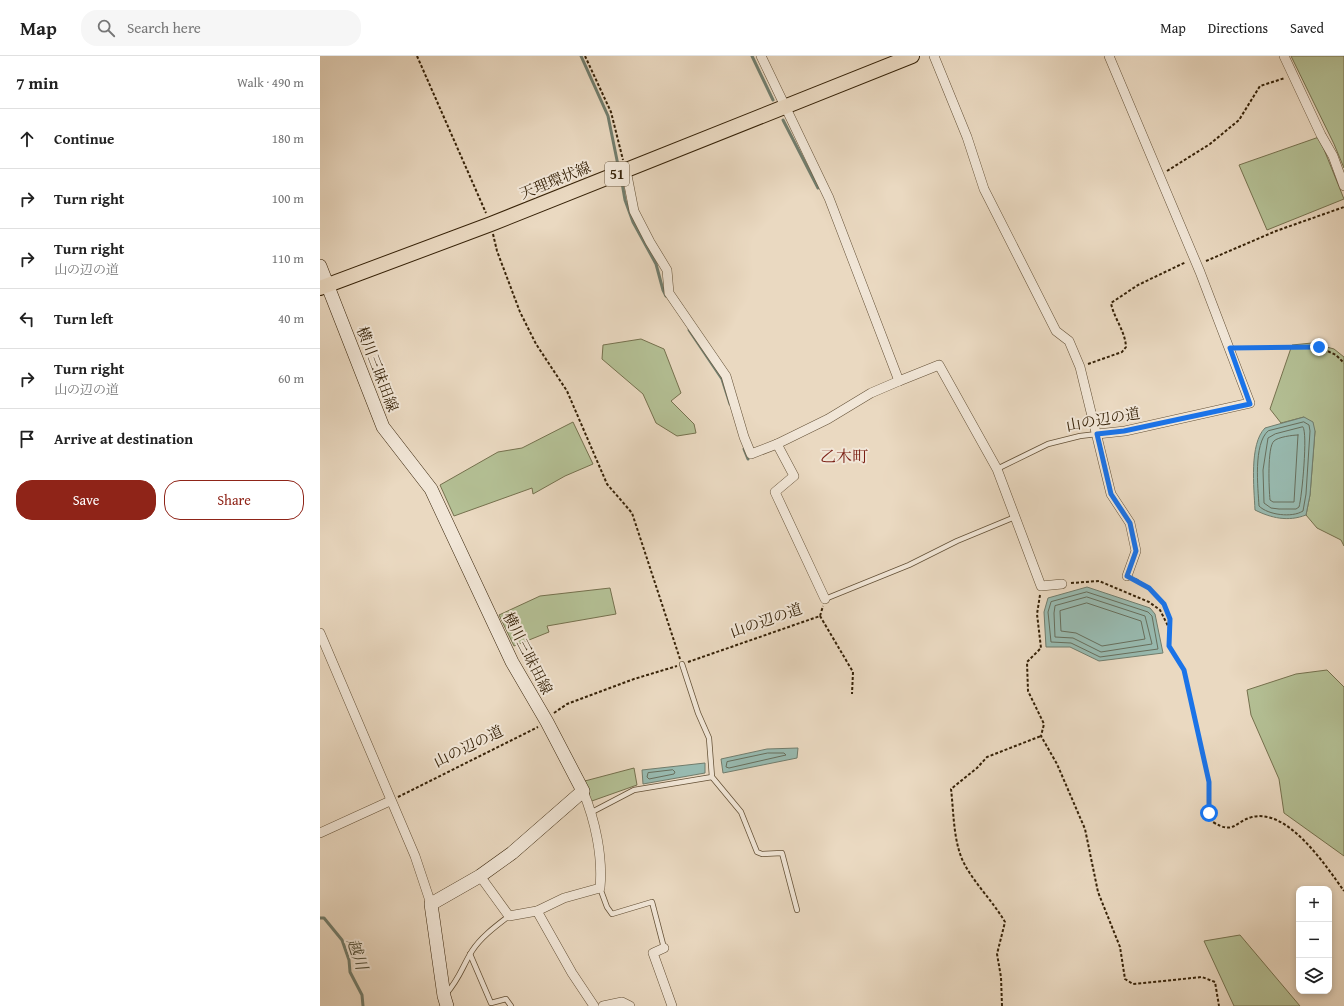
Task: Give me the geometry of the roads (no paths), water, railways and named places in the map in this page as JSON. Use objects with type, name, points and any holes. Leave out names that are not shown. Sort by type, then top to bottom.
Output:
[{"type":"main road","name":"天理環状線","points":[[324,286],[491,224],[912,56]]},
{"type":"main road","name":"横川三昧田線","points":[[320,266],[324,286],[384,427],[431,489],[512,662],[547,722],[583,791]]},
{"type":"main road","points":[[443,1003],[431,904],[480,876],[512,853],[583,791]]},
{"type":"street","points":[[761,56],[829,198],[898,381]]},
{"type":"street","points":[[934,56],[967,137],[984,189],[1056,331],[1068,341],[1080,367],[1111,494],[1130,523],[1136,551],[1127,576]]},
{"type":"street","name":"山の辺の道","points":[[1097,434],[1124,431],[1250,404],[1230,348],[1196,262],[1109,56]]},
{"type":"street","points":[[1284,56],[1321,135],[1333,156],[1344,186]]},
{"type":"street","points":[[626,170],[634,211],[667,270],[669,293],[726,376],[744,437],[752,454],[777,444],[828,419],[871,393],[939,365],[997,469],[1042,586],[1062,584]]},
{"type":"street","points":[[777,444],[794,476],[775,492],[825,598]]},
{"type":"street","points":[[320,633],[390,801],[415,856],[431,904]]},
{"type":"street","points":[[480,876],[509,916],[537,911],[564,898],[600,888],[601,874],[592,812],[583,791]]},
{"type":"street","points":[[320,834],[390,801]]},
{"type":"street","points":[[537,911],[572,973],[594,1006]]},
{"type":"street","points":[[664,948],[653,953],[672,1006]]},
{"type":"street","points":[[603,1006],[622,1002],[630,1006]]},
{"type":"lane","name":"山の辺の道","points":[[997,469],[1048,444],[1080,436],[1097,434]]},
{"type":"lane","points":[[825,598],[909,565],[1015,517]]},
{"type":"lane","points":[[682,664],[698,713],[710,738],[712,777],[741,812],[757,852],[762,854],[782,853],[797,910]]},
{"type":"lane","points":[[592,812],[634,790],[712,777]]},
{"type":"lane","points":[[600,888],[607,907],[612,914],[652,902],[664,948]]},
{"type":"lane","points":[[443,1003],[457,981],[470,954],[488,933],[509,916]]},
{"type":"lane","points":[[470,954],[492,1003],[506,999],[511,1006]]},
{"type":"water","points":[[1304,417],[1313,422],[1315,431],[1310,495],[1306,515],[1286,519],[1273,517],[1255,510],[1254,467],[1257,444],[1260,435],[1265,428]]},
{"type":"water","points":[[1087,587],[1150,608],[1155,614],[1163,653],[1099,661],[1070,647],[1046,647],[1044,612],[1048,598]]},
{"type":"water","points":[[798,748],[797,758],[723,773],[721,759],[767,749]]},
{"type":"water","points":[[705,763],[705,773],[643,784],[642,770]]},
{"type":"waterway","points":[[581,56],[608,116],[619,170]]},
{"type":"waterway","points":[[752,56],[773,100]]},
{"type":"waterway","points":[[783,120],[818,188]]},
{"type":"waterway","points":[[621,177],[625,200],[633,222],[656,264],[666,296]]},
{"type":"waterway","points":[[689,330],[722,379],[730,404]]},
{"type":"waterway","points":[[744,449],[748,459]]},
{"type":"waterway","name":"越川","points":[[320,918],[324,918],[342,940],[349,960],[350,972],[362,995],[363,1006]]},
{"type":"district","name":"乙木町","points":[[844,456]]}]
